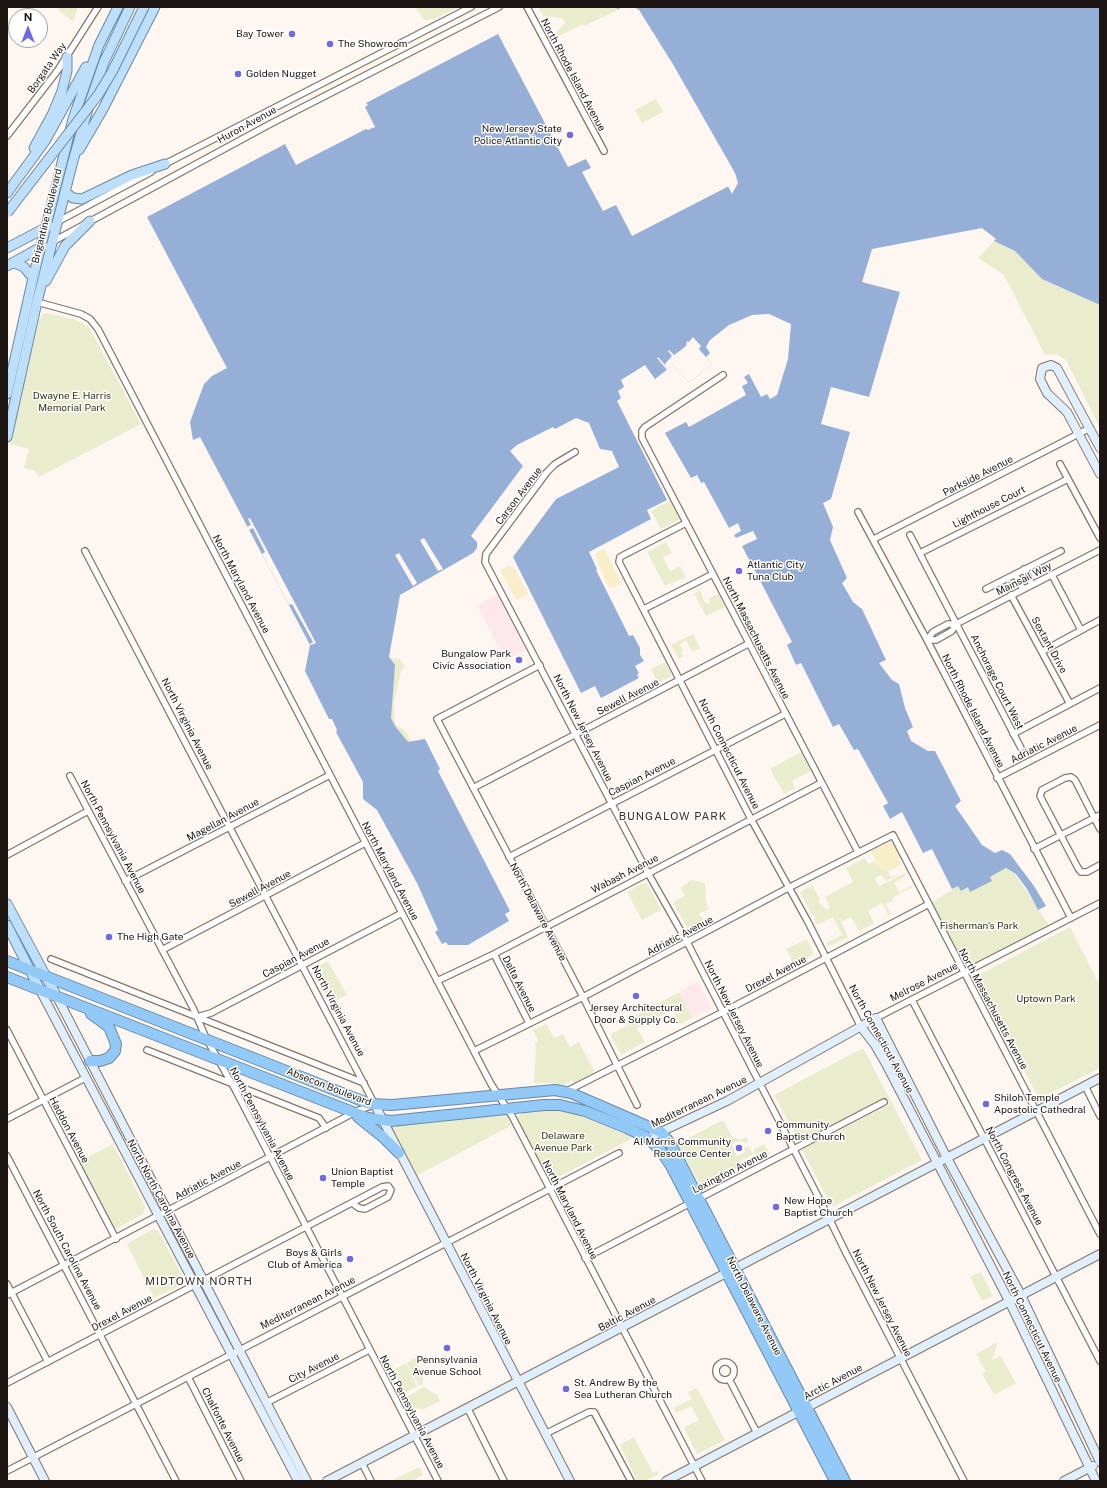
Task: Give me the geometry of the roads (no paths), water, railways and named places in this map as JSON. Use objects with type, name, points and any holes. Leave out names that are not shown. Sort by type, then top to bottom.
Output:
[{"type":"highway","name":"Absecon Boulevard","points":[[7,961],[375,1105],[392,1105],[550,1089],[566,1092],[661,1132]]},
{"type":"highway","name":"Absecon Boulevard","points":[[7,977],[56,995],[353,1114],[383,1121],[549,1105],[567,1106],[627,1128],[648,1138]]},
{"type":"highway","points":[[75,1003],[106,1024],[115,1040],[115,1051],[109,1058],[100,1061],[90,1061]]},
{"type":"highway","points":[[353,1114],[383,1137],[399,1153]]},
{"type":"highway","name":"North Delaware Avenue","points":[[661,1132],[670,1143],[694,1201]]},
{"type":"highway","name":"North Delaware Avenue","points":[[648,1138],[668,1161],[694,1201],[803,1409],[845,1481]]},
{"type":"highway","name":"North Delaware Avenue","points":[[803,1409],[835,1481]]},
{"type":"main road","name":"Brigantine Boulevard","points":[[8,390],[33,278],[73,119],[99,45],[118,7]]},
{"type":"main road","name":"Brigantine Boulevard","points":[[7,437],[38,300],[72,161],[104,62],[130,7]]},
{"type":"main road","points":[[7,212],[98,95],[115,66],[144,7]]},
{"type":"main road","points":[[72,161],[103,109],[155,7]]},
{"type":"main road","points":[[9,190],[52,130],[99,45]]},
{"type":"main road","points":[[9,190],[56,106],[66,78],[67,57]]},
{"type":"main road","points":[[65,192],[73,198],[82,199],[132,175],[165,164]]},
{"type":"main road","points":[[38,300],[64,246],[90,221]]},
{"type":"main road","name":"Huron Avenue","points":[[7,248],[57,222]]},
{"type":"main road","name":"Huron Avenue","points":[[10,264],[52,242]]},
{"type":"main road","points":[[10,264],[24,267],[33,278]]},
{"type":"main road","points":[[8,390],[19,388]]},
{"type":"main road","points":[[7,904],[56,995]]},
{"type":"main road","points":[[7,924],[40,990]]},
{"type":"street","name":"Borgata Way","points":[[7,136],[67,57],[98,7]]},
{"type":"street","name":"Huron Avenue","points":[[57,222],[165,164],[471,7]]},
{"type":"street","name":"Huron Avenue","points":[[52,242],[272,123],[499,7]]},
{"type":"street","name":"North Rhode Island Avenue","points":[[527,7],[604,151]]},
{"type":"street","points":[[7,124],[12,129]]},
{"type":"street","name":"North Maryland Avenue","points":[[38,300],[81,314],[90,319],[96,325],[437,981],[474,1051],[508,1109],[702,1481]]},
{"type":"street","points":[[1100,448],[1057,368],[1051,365],[1042,368],[1040,379],[1047,393],[1067,412],[1100,474]]},
{"type":"street","name":"North Massachusetts Avenue","points":[[723,375],[642,431],[642,438],[748,644],[858,852]]},
{"type":"street","name":"Parkside Avenue","points":[[874,539],[1090,428]]},
{"type":"street","name":"Carson Avenue","points":[[485,558],[486,554],[552,466],[576,452]]},
{"type":"street","points":[[1060,464],[1100,538]]},
{"type":"street","name":"Lighthouse Court","points":[[920,553],[1068,479]]},
{"type":"street","name":"North Rhode Island Avenue","points":[[858,512],[874,539],[927,640],[997,778],[1071,918]]},
{"type":"street","name":"North Connecticut Avenue","points":[[686,523],[619,559],[715,749],[790,887],[861,1026],[875,1045],[1010,1301],[1096,1481]]},
{"type":"street","name":"Anchorage Court West","points":[[910,534],[1021,748]]},
{"type":"street","points":[[986,589],[1061,550]]},
{"type":"street","name":"Mainsail Way","points":[[927,640],[933,632],[948,624],[956,624],[1100,550]]},
{"type":"street","name":"North Virginia Avenue","points":[[85,552],[364,1083],[570,1481]]},
{"type":"street","name":"North New Jersey Avenue","points":[[485,558],[611,803],[687,942],[964,1481]]},
{"type":"street","points":[[1024,569],[1032,584]]},
{"type":"street","points":[[644,609],[713,574]]},
{"type":"street","points":[[1015,574],[1023,589]]},
{"type":"street","points":[[1052,575],[1081,630]]},
{"type":"street","name":"Sextant Drive","points":[[1011,595],[1043,651],[1070,704]]},
{"type":"street","points":[[1043,651],[1100,620]]},
{"type":"street","name":"Sewell Avenue","points":[[473,788],[748,644]]},
{"type":"street","name":"North Delaware Avenue","points":[[540,665],[437,719],[583,997],[637,1105]]},
{"type":"street","points":[[1013,734],[1100,688]]},
{"type":"street","name":"Caspian Avenue","points":[[509,857],[785,714]]},
{"type":"street","name":"Adriatic Avenue","points":[[997,778],[1100,725]]},
{"type":"street","name":"Magellan Avenue","points":[[125,881],[330,775]]},
{"type":"street","name":"North Pennsylvania Avenue","points":[[70,776],[197,1017],[218,1061],[233,1084],[369,1350],[438,1481]]},
{"type":"street","points":[[1100,829],[1075,780],[1071,777],[1065,778],[1042,790],[1040,796],[1060,836],[1081,872],[1087,872],[1100,865]]},
{"type":"street","name":"Wabash Avenue","points":[[437,981],[494,954],[822,782]]},
{"type":"street","points":[[7,855],[88,811]]},
{"type":"street","points":[[1034,849],[1100,815]]},
{"type":"street","name":"North Massachusetts Avenue","points":[[893,835],[1100,1234]]},
{"type":"street","name":"Adriatic Avenue","points":[[474,1051],[583,997],[790,887],[893,835]]},
{"type":"street","name":"Sewell Avenue","points":[[162,950],[365,843]]},
{"type":"street","name":"Melrose Avenue","points":[[759,1083],[876,1018],[1100,902]]},
{"type":"street","name":"Drexel Avenue","points":[[566,1092],[929,904]]},
{"type":"street","name":"Caspian Avenue","points":[[197,1017],[211,1013],[402,913]]},
{"type":"street","name":"Delta Avenue","points":[[494,954],[529,1023]]},
{"type":"street","points":[[51,959],[364,1083]]},
{"type":"street","name":"North North Carolina Avenue","points":[[40,990],[159,1216],[238,1350],[307,1481]]},
{"type":"street","name":"North North Carolina Avenue","points":[[56,995],[167,1212],[230,1355],[298,1481]]},
{"type":"street","name":"North Congress Avenue","points":[[912,1000],[1100,1361]]},
{"type":"street","name":"North Connecticut Avenue","points":[[876,1018],[947,1158],[1021,1295],[1100,1462]]},
{"type":"street","name":"Haddon Avenue","points":[[7,1030],[116,1239]]},
{"type":"street","points":[[148,1050],[319,1118],[326,1128]]},
{"type":"street","points":[[7,1119],[85,1078]]},
{"type":"street","name":"Baltic Avenue","points":[[327,1481],[466,1407],[622,1328],[1100,1078]]},
{"type":"street","name":"Mediterranean Avenue","points":[[648,1138],[706,1111],[759,1083]]},
{"type":"street","points":[[1085,1086],[1100,1116]]},
{"type":"street","name":"Lexington Avenue","points":[[585,1258],[884,1102]]},
{"type":"street","name":"Adriatic Avenue","points":[[9,1294],[353,1114],[375,1105]]},
{"type":"street","name":"Mediterranean Avenue","points":[[7,1471],[619,1152]]},
{"type":"street","name":"North South Carolina Avenue","points":[[7,1156],[176,1481]]},
{"type":"street","name":"Drexel Avenue","points":[[7,1383],[382,1187],[388,1186],[391,1190],[388,1197],[365,1209],[359,1208],[352,1203]]},
{"type":"street","name":"Arctic Avenue","points":[[666,1481],[1100,1254]]},
{"type":"street","points":[[7,1284],[9,1294],[48,1362]]},
{"type":"street","name":"City Avenue","points":[[266,1403],[369,1350]]},
{"type":"street","name":"Chalfonte Avenue","points":[[188,1377],[241,1481]]},
{"type":"street","points":[[729,1379],[756,1433]]},
{"type":"street","points":[[7,1407],[45,1481]]},
{"type":"street","points":[[466,1407],[504,1481]]},
{"type":"street","points":[[545,1434],[589,1412],[594,1412],[631,1481]]},
{"type":"street","points":[[1064,1481],[1100,1462]]},
{"type":"street","points":[[362,1463],[371,1481]]},
{"type":"water","points":[[617,7],[624,7],[618,10]]},
{"type":"water","points":[[624,7],[1100,7],[1100,305],[1042,279],[1015,251],[994,241],[996,239],[982,228],[872,249],[862,282],[900,292],[869,397],[831,387],[821,424],[850,432],[831,499],[823,503],[833,527],[830,540],[847,578],[842,583],[853,602],[862,609],[886,660],[879,663],[892,680],[899,684],[905,708],[913,727],[907,731],[911,741],[928,751],[935,751],[961,801],[955,806],[982,845],[995,853],[1002,850],[1010,854],[1034,886],[1046,906],[1038,910],[1027,889],[1016,874],[1006,868],[990,877],[992,881],[970,892],[968,887],[961,891],[958,886],[952,889],[932,849],[923,853],[902,812],[890,819],[883,806],[888,803],[858,749],[854,750],[839,724],[833,727],[801,663],[796,665],[787,645],[792,642],[742,546],[757,539],[753,531],[736,538],[734,535],[741,531],[738,523],[729,528],[704,482],[701,483],[697,475],[691,478],[665,433],[686,422],[689,427],[746,395],[742,386],[748,383],[744,377],[749,374],[761,397],[767,394],[770,399],[777,395],[788,359],[791,324],[769,314],[752,315],[729,325],[710,340],[706,347],[710,353],[706,357],[712,364],[689,383],[673,365],[655,379],[645,365],[621,380],[624,387],[618,391],[621,398],[617,401],[667,500],[647,510],[651,519],[589,552],[597,569],[596,570],[629,636],[633,635],[640,648],[640,655],[644,661],[635,666],[639,673],[637,675],[639,678],[601,698],[595,686],[581,693],[513,557],[556,499],[619,467],[612,451],[600,449],[589,423],[576,418],[555,429],[553,427],[517,445],[510,451],[523,466],[471,536],[477,542],[477,548],[473,553],[400,595],[389,657],[395,665],[391,718],[395,726],[408,742],[425,739],[440,769],[438,771],[510,911],[505,914],[509,921],[468,945],[448,945],[446,942],[442,944],[435,932],[438,930],[417,883],[377,810],[363,799],[363,782],[336,732],[337,730],[332,719],[329,719],[305,671],[310,645],[200,437],[193,440],[190,422],[204,384],[212,376],[227,368],[147,217],[285,144],[296,165],[366,129],[368,130],[375,127],[365,107],[368,105],[366,103],[498,34],[568,167],[586,159],[591,168],[582,172],[603,211],[616,205],[632,236],[733,184],[635,11]]},
{"type":"place","name":"Bay Tower","points":[[292,34]]},
{"type":"place","name":"The Showroom","points":[[330,44]]},
{"type":"place","name":"Golden Nugget","points":[[238,74]]},
{"type":"place","name":"New Jersey State Police Atlantic City","points":[[570,135]]},
{"type":"place","name":"Atlantic City Tuna Club","points":[[739,571]]},
{"type":"place","name":"Bungalow Park Civic Association","points":[[519,660]]},
{"type":"place","name":"The High Gate","points":[[109,937]]},
{"type":"place","name":"Jersey Architectural Door & Supply Co.","points":[[636,996]]},
{"type":"place","name":"Shiloh Temple Apostolic Cathedral","points":[[986,1104]]},
{"type":"place","name":"Community Baptist Church","points":[[768,1131]]},
{"type":"place","name":"Al Morris Community Resource Center","points":[[739,1148]]},
{"type":"place","name":"Union Baptist Temple","points":[[323,1178]]},
{"type":"place","name":"New Hope Baptist Church","points":[[776,1207]]},
{"type":"place","name":"Boys & Girls Club of America","points":[[350,1259]]},
{"type":"place","name":"Pennsylvania Avenue School","points":[[447,1348]]},
{"type":"place","name":"St. Andrew By the Sea Lutheran Church","points":[[566,1389]]},
{"type":"district","name":"BUNGALOW PARK","points":[[673,817]]},
{"type":"district","name":"MIDTOWN NORTH","points":[[199,1282]]},
{"type":"park label","name":"Dwayne E. Harris Memorial Park","points":[[72,402]]},
{"type":"park label","name":"Fisherman's Park","points":[[979,926]]},
{"type":"park label","name":"Uptown Park","points":[[1046,999]]},
{"type":"park label","name":"Delaware Avenue Park","points":[[563,1142]]}]
